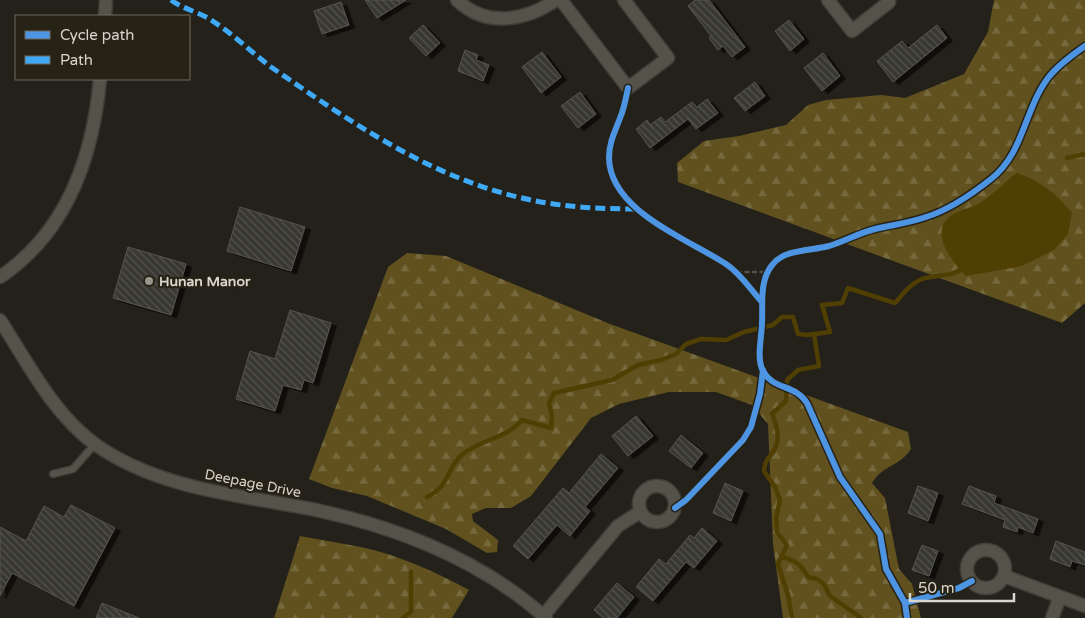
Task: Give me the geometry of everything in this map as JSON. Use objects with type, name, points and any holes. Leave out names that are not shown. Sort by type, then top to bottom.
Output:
[{"type":"street","points":[[105,15],[106,0]]},
{"type":"street","points":[[457,0],[477,14],[502,20],[532,14],[556,0]]},
{"type":"street","points":[[561,0],[628,88],[668,58],[624,0]]},
{"type":"street","points":[[828,0],[852,30],[889,2],[888,0]]},
{"type":"street","points":[[0,277],[39,243],[64,209],[88,149],[94,124],[100,80]]},
{"type":"street","name":"Deepage Drive","points":[[0,320],[52,400],[95,444],[139,469],[170,481],[358,520],[397,532],[434,546],[501,583],[545,617]]},
{"type":"street","points":[[656,486],[669,490],[673,495],[675,508],[671,516],[664,521],[657,523],[645,518],[640,512],[640,496],[648,487],[656,486]]},
{"type":"street","points":[[545,617],[618,526],[640,512]]},
{"type":"street","points":[[985,550],[993,551],[1001,557],[1004,563],[1004,576],[1000,582],[986,588],[972,581],[967,568],[969,561],[979,552],[985,550]]},
{"type":"street","points":[[1004,576],[1085,606]]},
{"type":"street","points":[[1052,618],[1060,597]]},
{"type":"lane","points":[[53,474],[73,469],[95,444]]},
{"type":"path","points":[[675,508],[686,500],[743,440],[757,410],[762,370],[760,346],[762,302],[767,272],[774,262],[784,256],[838,243],[875,229],[927,217],[942,211],[979,188],[1008,162],[1048,79],[1070,56],[1085,46]]},
{"type":"path","points":[[628,88],[621,117],[613,131],[610,144],[612,174],[618,188],[628,200],[656,223],[737,272],[762,302]]},
{"type":"path","points":[[737,272],[767,272]]},
{"type":"path","points":[[762,370],[777,384],[794,389],[802,394],[808,403],[840,477],[880,534],[886,569],[905,603],[907,618]]},
{"type":"path","points":[[905,603],[959,588],[972,581]]},
{"type":"green space","points":[[994,0],[1085,0],[1085,303],[1062,323],[678,182],[677,163],[704,141],[739,136],[786,125],[808,105],[826,100],[882,95],[905,98],[964,74],[988,32]]},
{"type":"green space","points":[[407,253],[446,256],[610,324],[908,432],[911,449],[902,459],[881,472],[872,483],[885,498],[899,569],[912,584],[921,618],[783,618],[773,544],[768,424],[752,405],[716,392],[669,392],[619,404],[591,418],[531,496],[511,508],[486,508],[472,514],[473,521],[498,540],[497,552],[487,553],[446,529],[367,496],[332,488],[309,479],[388,267]]},
{"type":"green space","points":[[300,536],[375,550],[403,559],[469,590],[452,618],[274,618]]},
{"type":"shaded area","points":[[1017,173],[1048,189],[1072,213],[1068,234],[1054,250],[1022,266],[966,276],[950,257],[946,249],[943,242],[943,226],[950,216],[983,201]]},
{"type":"building","points":[[365,0],[406,0],[377,18]]},
{"type":"building","points":[[695,0],[709,0],[745,47],[732,57],[723,46],[718,50],[709,38],[711,36],[688,6]]},
{"type":"building","points":[[341,2],[349,25],[322,34],[314,11]]},
{"type":"building","points":[[789,20],[804,39],[790,51],[775,31]]},
{"type":"building","points":[[423,25],[440,43],[426,56],[409,38]]},
{"type":"building","points":[[937,25],[947,38],[893,82],[877,61],[902,41],[908,48]]},
{"type":"building","points":[[465,50],[478,55],[476,60],[489,65],[483,81],[458,71]]},
{"type":"building","points":[[542,52],[561,77],[541,93],[522,67]]},
{"type":"building","points":[[823,53],[840,76],[822,91],[804,68]]},
{"type":"building","points":[[755,82],[765,96],[745,111],[734,98]]},
{"type":"building","points":[[580,92],[596,114],[578,128],[561,106]]},
{"type":"building","points":[[707,99],[718,113],[696,129],[688,119],[650,148],[636,129],[647,120],[650,125],[661,117],[665,122],[692,102],[697,107]]},
{"type":"building","points":[[240,207],[305,227],[291,271],[227,251]]},
{"type":"building","name":"Hunan Manor","points":[[128,247],[186,264],[171,315],[113,298]]},
{"type":"building","points":[[290,310],[331,323],[313,383],[304,380],[301,390],[283,385],[275,411],[236,399],[250,351],[275,359]]},
{"type":"building","points":[[636,416],[653,436],[628,456],[612,436]]},
{"type":"building","points":[[681,435],[703,453],[691,468],[669,451]]},
{"type":"building","points":[[601,454],[618,468],[585,507],[590,511],[570,536],[557,525],[528,559],[513,546],[563,488],[569,493]]},
{"type":"building","points":[[725,483],[743,491],[731,521],[713,513]]},
{"type":"building","points":[[918,486],[938,493],[928,521],[908,513]]},
{"type":"building","points":[[969,486],[996,496],[994,503],[1038,519],[1033,533],[1018,527],[1017,532],[1003,527],[1005,520],[962,504]]},
{"type":"building","points":[[71,505],[115,528],[74,606],[12,573],[0,596],[0,527],[26,541],[44,506],[64,517]]},
{"type":"building","points":[[702,528],[717,541],[694,568],[686,562],[653,601],[636,587],[659,559],[666,564],[690,535],[694,538]]},
{"type":"building","points":[[1056,541],[1085,552],[1085,565],[1072,561],[1070,567],[1050,559]]},
{"type":"building","points":[[922,545],[938,551],[929,576],[912,570]]},
{"type":"building","points":[[617,583],[634,597],[617,618],[603,618],[594,610]]},
{"type":"building","points":[[102,603],[139,618],[96,618]]},
{"type":"waterway","points":[[1067,158],[1085,154]]},
{"type":"waterway","points":[[427,497],[440,487],[453,465],[463,454],[509,431],[522,420],[551,428],[552,416],[549,403],[554,393],[612,380],[638,365],[661,360],[676,354],[686,344],[701,339],[726,340],[744,332],[773,325],[782,317],[793,317],[798,334],[807,335],[830,332],[822,305],[842,303],[848,288],[895,303],[918,281],[928,277],[954,273],[964,267]]},
{"type":"waterway","points":[[792,618],[788,595],[778,564],[787,545],[777,532],[776,518],[780,500],[775,487],[764,471],[767,460],[774,450],[778,438],[772,414],[786,401],[787,380],[798,370],[819,366],[814,334]]},
{"type":"waterway","points":[[781,557],[797,563],[808,577],[817,579],[824,584],[830,596],[860,617]]},
{"type":"waterway","points":[[403,618],[411,612],[411,572]]},
{"type":"marked path","points":[[171,0],[219,25],[271,67],[359,126],[389,144],[451,175],[518,197],[548,203],[608,209],[639,209]]},
{"type":"cycle path","points":[[907,618],[905,603],[886,569],[880,534],[840,477],[807,403],[796,393],[772,381],[763,371],[760,354],[763,292],[766,277],[778,259],[791,253],[829,246],[869,231],[935,214],[952,206],[976,190],[1002,169],[1010,157],[1040,90],[1048,78],[1085,46]]},
{"type":"cycle path","points":[[628,88],[624,107],[609,152],[613,177],[622,193],[636,208],[654,222],[726,264],[741,277],[762,302]]},
{"type":"cycle path","points":[[675,508],[686,500],[743,440],[751,427],[760,394],[763,370]]},
{"type":"cycle path","points":[[905,603],[959,588],[972,581]]},
{"type":"place","name":"Hunan Manor","points":[[149,281]]}]
